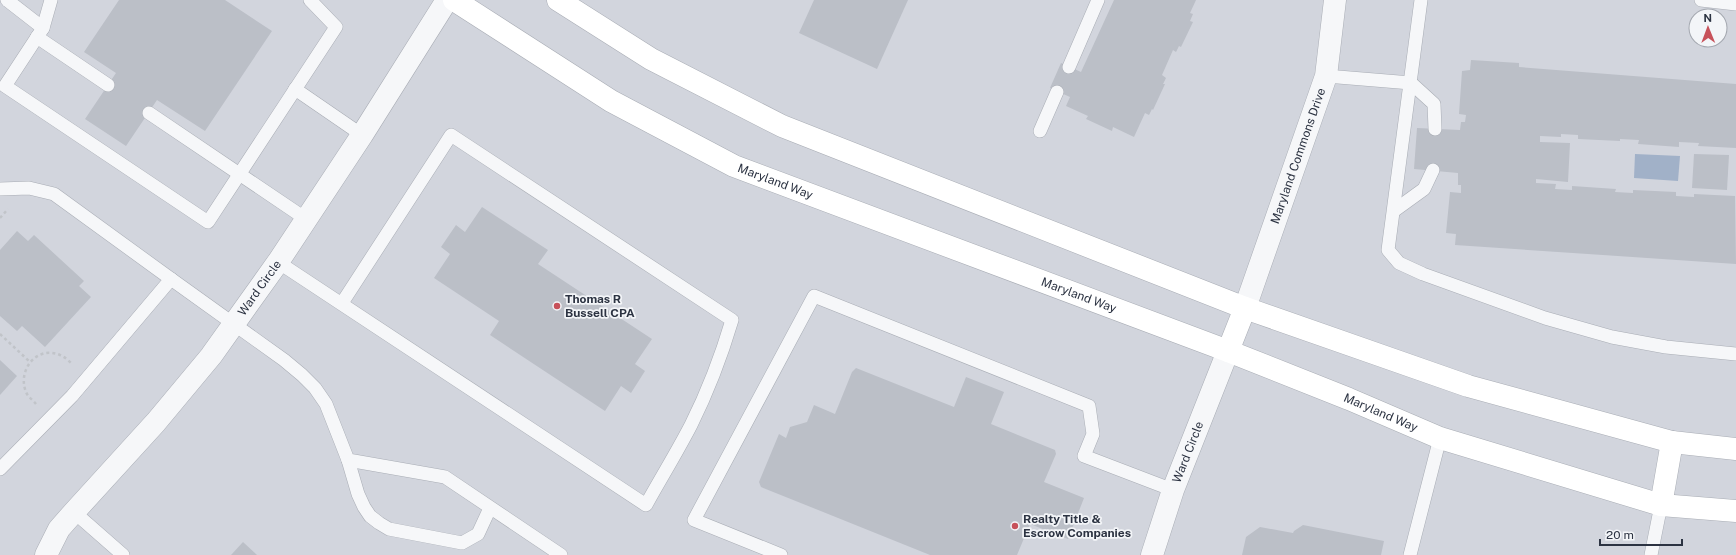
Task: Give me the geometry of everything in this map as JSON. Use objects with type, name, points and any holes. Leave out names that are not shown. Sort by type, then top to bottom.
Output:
[{"type":"main road","name":"Maryland Way","points":[[454,0],[611,101],[734,166],[1228,350],[1440,438],[1660,505],[1736,511]]},
{"type":"main road","points":[[558,0],[651,59],[782,126],[1245,308],[1468,386],[1672,442],[1736,449]]},
{"type":"main road","points":[[1228,350],[1245,308]]},
{"type":"main road","points":[[1660,505],[1672,442]]},
{"type":"street","name":"Ward Circle","points":[[46,555],[60,528],[194,378],[234,324],[278,262],[362,135],[447,0]]},
{"type":"street","name":"Maryland Commons Drive","points":[[1245,308],[1326,76],[1335,0]]},
{"type":"street","name":"Ward Circle","points":[[1152,555],[1173,490],[1228,350]]},
{"type":"lane","points":[[7,0],[40,33],[108,85]]},
{"type":"lane","points":[[51,0],[40,33],[5,86],[208,222],[336,27],[310,0]]},
{"type":"lane","points":[[1069,67],[1098,0]]},
{"type":"lane","points":[[1421,0],[1388,250],[1399,263],[1422,274],[1545,318],[1612,337],[1666,347],[1736,354]]},
{"type":"lane","points":[[1701,0],[1736,4]]},
{"type":"lane","points":[[1326,76],[1411,83],[1434,104],[1435,129]]},
{"type":"lane","points":[[295,89],[362,135]]},
{"type":"lane","points":[[1040,131],[1057,92]]},
{"type":"lane","points":[[149,112],[306,219]]},
{"type":"lane","points":[[278,262],[646,505],[700,406],[720,360],[732,320],[451,135],[342,303]]},
{"type":"lane","points":[[1394,210],[1424,189],[1433,170]]},
{"type":"lane","points":[[0,189],[29,188],[54,194],[284,360],[315,388],[326,404],[348,460],[358,494],[364,507],[370,516],[389,529],[462,543],[478,534],[490,508]]},
{"type":"lane","points":[[0,469],[51,418],[88,378],[171,279]]},
{"type":"lane","points":[[781,555],[694,520],[814,296],[1089,406],[1093,434],[1084,456],[1173,490]]},
{"type":"lane","points":[[1410,555],[1440,438]]},
{"type":"lane","points":[[348,460],[444,477],[561,555]]},
{"type":"lane","points":[[1651,555],[1660,505]]},
{"type":"lane","points":[[74,512],[123,555]]},
{"type":"path","points":[[0,334],[30,362]]},
{"type":"path","points":[[51,418],[26,394],[23,377],[24,370],[30,362],[41,354],[59,354],[88,378]]},
{"type":"shaded area","points":[[0,0],[1736,0],[1736,555],[0,555]]},
{"type":"water","points":[[1635,154],[1680,156],[1678,181],[1634,178]]},
{"type":"building","points":[[119,0],[225,0],[272,31],[205,131],[157,100],[126,146],[85,119],[116,73],[84,52]]},
{"type":"building","points":[[814,0],[908,0],[877,69],[799,33]]},
{"type":"building","points":[[1114,0],[1196,0],[1190,13],[1193,14],[1190,21],[1193,22],[1181,47],[1179,46],[1176,52],[1173,50],[1162,75],[1166,78],[1163,84],[1165,84],[1153,110],[1152,109],[1149,115],[1145,113],[1134,137],[1113,127],[1112,131],[1086,119],[1088,116],[1066,106],[1070,97],[1050,88],[1061,63],[1081,72]]},
{"type":"building","points":[[1471,60],[1519,63],[1519,67],[1736,84],[1736,148],[1698,146],[1699,143],[1679,142],[1679,147],[1638,144],[1639,140],[1620,139],[1620,141],[1578,139],[1578,135],[1561,134],[1561,137],[1540,136],[1540,142],[1570,143],[1568,182],[1536,179],[1536,183],[1556,184],[1555,189],[1572,190],[1572,186],[1616,189],[1615,192],[1633,193],[1633,190],[1676,192],[1676,196],[1694,197],[1694,194],[1735,196],[1736,264],[1455,245],[1456,234],[1446,233],[1450,192],[1461,193],[1461,185],[1458,185],[1458,173],[1414,169],[1417,128],[1460,130],[1461,122],[1465,122],[1466,115],[1459,114],[1462,71],[1470,70]]},
{"type":"building","points":[[1694,154],[1729,155],[1727,190],[1692,188]]},
{"type":"building","points":[[482,207],[548,250],[538,264],[652,339],[635,364],[645,371],[631,393],[621,386],[605,411],[490,335],[499,321],[434,278],[450,254],[441,247],[456,225],[465,232]]},
{"type":"building","points":[[17,231],[28,241],[34,235],[84,281],[79,286],[91,297],[45,347],[22,326],[17,331],[0,316],[0,250]]},
{"type":"building","points":[[0,360],[17,376],[0,395]]},
{"type":"building","points":[[856,368],[954,407],[966,377],[1004,392],[991,424],[1055,450],[1056,454],[1044,482],[1084,498],[1068,539],[1030,524],[1017,555],[930,555],[761,487],[759,482],[779,434],[786,438],[790,427],[807,422],[814,405],[835,414],[852,372]]},
{"type":"building","points":[[1303,525],[1384,541],[1381,555],[1242,555],[1246,537],[1260,527],[1293,533]]},
{"type":"building","points":[[243,542],[257,555],[231,555]]},
{"type":"place","name":"Thomas R Bussell CPA","points":[[557,306]]},
{"type":"place","name":"Realty Title & Escrow Companies","points":[[1015,526]]}]
